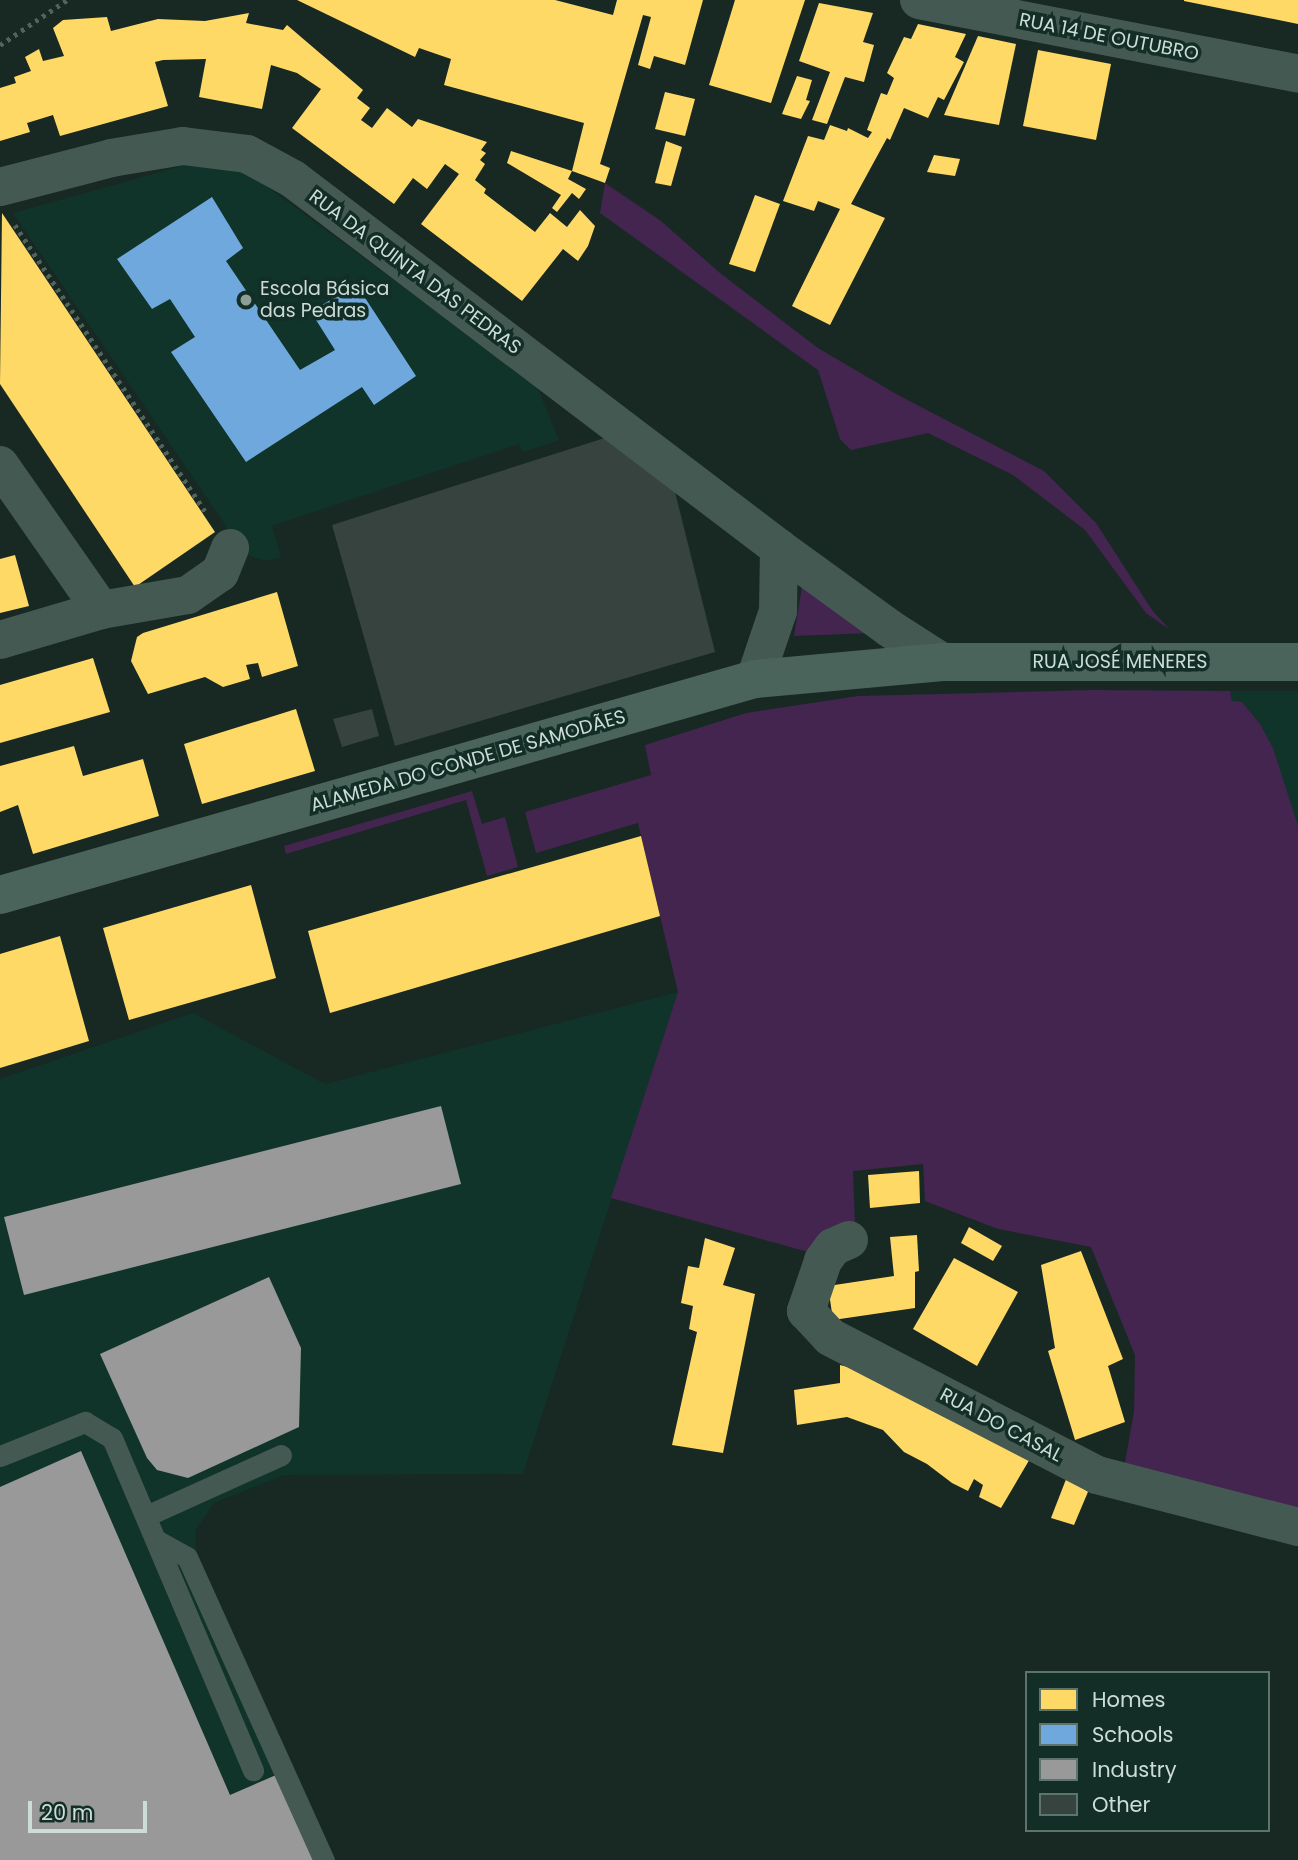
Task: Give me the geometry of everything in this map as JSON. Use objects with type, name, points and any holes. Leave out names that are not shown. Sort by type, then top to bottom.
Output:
[{"type":"street","name":"RUA 14 DE OUTUBRO","points":[[919,0],[1034,11],[1298,74]]},
{"type":"street","name":"RUA DA QUINTA DAS PEDRAS","points":[[4,200],[111,158],[183,146],[247,154],[293,179],[779,548],[889,628],[942,662]]},
{"type":"street","points":[[0,465],[101,610]]},
{"type":"street","points":[[0,640],[101,610],[188,595],[220,573],[230,548]]},
{"type":"street","points":[[755,678],[778,611],[779,548]]},
{"type":"street","name":"RUA JOSÉ MENERES","points":[[942,662],[1298,662]]},
{"type":"street","name":"ALAMEDA DO CONDE DE SAMODÃES","points":[[0,895],[755,678],[942,662]]},
{"type":"street","name":"RUA DO CASAL","points":[[849,1240],[833,1247],[823,1261],[806,1311],[830,1336],[1097,1475],[1298,1527]]},
{"type":"lane","points":[[0,1456],[85,1422],[112,1438],[253,1770]]},
{"type":"lane","points":[[146,1516],[281,1455]]},
{"type":"lane","points":[[156,1540],[187,1557],[324,1860]]},
{"type":"path","points":[[0,45],[67,0]]},
{"type":"path","points":[[4,200],[230,548]]},
{"type":"shaded area","name":"Escola Básica das Pedras","points":[[196,162],[238,165],[537,386],[559,440],[523,452],[519,444],[272,526],[281,557],[266,561],[245,554],[13,213]]},
{"type":"shaded area","points":[[605,183],[661,221],[720,273],[818,348],[898,395],[1044,471],[1096,523],[1152,610],[1170,630],[1146,613],[1085,530],[1013,475],[928,433],[851,450],[840,439],[818,370],[600,213]]},
{"type":"shaded area","points":[[803,580],[875,633],[794,636]]},
{"type":"shaded area","points":[[1093,690],[1230,691],[1232,701],[1242,702],[1260,724],[1273,748],[1298,826],[1298,1517],[1124,1468],[1134,1411],[1135,1355],[1091,1247],[998,1229],[925,1201],[923,1164],[853,1171],[855,1224],[812,1253],[611,1198],[678,992],[638,823],[536,853],[525,812],[651,775],[645,745],[746,713],[858,696]]},
{"type":"shaded area","points":[[1230,691],[1298,691],[1298,826],[1232,702]]},
{"type":"shaded area","points":[[472,791],[482,824],[505,817],[518,867],[487,876],[466,800],[286,854],[284,846]]},
{"type":"shaded area","points":[[678,992],[523,1474],[284,1475],[214,1503],[195,1531],[196,1552],[333,1860],[0,1860],[0,1079],[193,1013],[325,1084]]},
{"type":"building: Homes","points":[[297,0],[555,0],[613,15],[617,0],[703,0],[685,65],[654,56],[650,69],[638,65],[651,17],[643,15],[600,164],[610,168],[605,183],[572,171],[584,123],[444,85],[451,59],[419,48],[415,57]]},
{"type":"building: Homes","points":[[735,0],[805,0],[771,103],[709,85]]},
{"type":"building: Homes","points":[[1298,0],[1298,24],[1184,1]]},
{"type":"building: Homes","points":[[819,3],[873,13],[863,42],[874,45],[864,82],[845,77],[827,124],[812,120],[830,72],[799,61]]},
{"type":"building: Homes","points":[[249,13],[246,23],[283,30],[287,25],[363,90],[357,98],[370,108],[361,120],[372,128],[387,108],[412,127],[418,119],[487,142],[481,150],[486,153],[480,160],[485,164],[475,180],[486,189],[484,193],[535,232],[550,213],[567,227],[580,210],[595,226],[588,246],[578,261],[563,249],[522,301],[421,224],[459,174],[445,164],[427,189],[413,178],[394,204],[292,128],[321,89],[297,73],[271,65],[262,109],[199,97],[206,59],[163,60],[155,62],[168,106],[60,136],[53,115],[27,123],[30,132],[0,141],[0,88],[16,83],[14,77],[31,71],[25,57],[39,49],[43,61],[64,56],[53,28],[63,20],[107,17],[111,31],[158,19],[205,21]]},
{"type":"building: Homes","points":[[918,24],[966,34],[955,57],[964,62],[944,100],[938,97],[928,118],[904,108],[890,140],[887,138],[851,204],[885,218],[830,325],[792,306],[840,209],[818,201],[814,211],[783,201],[808,136],[824,140],[830,125],[847,131],[848,128],[868,138],[872,132],[867,130],[881,93],[887,95],[894,78],[887,73],[904,37],[911,39]]},
{"type":"building: Homes","points":[[978,36],[1016,44],[999,125],[944,115]]},
{"type":"building: Homes","points":[[1038,50],[1111,64],[1096,140],[1023,126]]},
{"type":"building: Homes","points":[[797,76],[812,80],[806,100],[810,101],[801,119],[782,114]]},
{"type":"building: Homes","points":[[665,92],[695,99],[685,136],[655,129]]},
{"type":"building: Homes","points":[[666,141],[682,147],[671,186],[655,183]]},
{"type":"building: Homes","points":[[511,151],[572,171],[568,179],[586,189],[579,199],[572,193],[557,212],[552,208],[561,195],[507,163]]},
{"type":"building: Homes","points":[[934,155],[960,159],[955,176],[927,172]]},
{"type":"building: Homes","points":[[755,195],[780,204],[755,272],[729,264]]},
{"type":"building: Homes","points":[[2,213],[215,532],[135,587],[0,384]]},
{"type":"building: Homes","points":[[15,555],[29,606],[0,613],[0,559]]},
{"type":"building: Homes","points":[[277,592],[298,666],[262,677],[258,663],[246,665],[250,679],[223,687],[205,677],[148,694],[131,661],[137,637]]},
{"type":"building: Homes","points":[[93,658],[110,712],[0,743],[0,685]]},
{"type":"building: Homes","points":[[296,709],[315,771],[202,804],[184,744]]},
{"type":"building: Homes","points":[[74,746],[83,776],[143,759],[159,816],[33,854],[18,805],[0,812],[0,766]]},
{"type":"building: Homes","points":[[641,836],[660,916],[330,1013],[308,931]]},
{"type":"building: Homes","points":[[251,885],[276,978],[129,1020],[103,928]]},
{"type":"building: Homes","points":[[60,936],[89,1041],[0,1068],[0,954]]},
{"type":"building: Homes","points":[[919,1171],[920,1203],[870,1208],[868,1175]]},
{"type":"building: Homes","points":[[969,1227],[1002,1246],[993,1261],[961,1243]]},
{"type":"building: Homes","points":[[917,1235],[919,1271],[915,1272],[915,1308],[833,1320],[828,1286],[894,1276],[890,1237]]},
{"type":"building: Homes","points":[[705,1238],[735,1248],[723,1285],[755,1294],[723,1453],[672,1445],[697,1332],[689,1329],[693,1306],[681,1303],[688,1266],[699,1268]]},
{"type":"building: Homes","points":[[1081,1251],[1123,1359],[1108,1366],[1125,1422],[1075,1440],[1048,1351],[1055,1348],[1041,1265]]},
{"type":"building: Homes","points":[[954,1258],[1018,1292],[977,1366],[913,1329]]},
{"type":"building: Homes","points":[[840,1365],[900,1380],[1034,1452],[1001,1508],[979,1497],[983,1485],[974,1479],[968,1491],[952,1483],[927,1464],[904,1452],[883,1430],[847,1417],[797,1425],[794,1390],[840,1383]]},
{"type":"building: Homes","points":[[1070,1469],[1093,1480],[1074,1525],[1051,1518]]},
{"type":"building: Schools","points":[[212,197],[243,248],[226,261],[300,370],[335,350],[311,312],[356,284],[416,376],[374,405],[362,387],[246,462],[171,352],[195,337],[170,299],[152,309],[117,259]]},
{"type":"building: Industry","points":[[441,1106],[461,1184],[24,1295],[4,1217]]},
{"type":"building: Industry","points":[[269,1277],[301,1348],[299,1427],[188,1478],[157,1470],[147,1458],[100,1354]]},
{"type":"building: Industry","points":[[81,1451],[230,1795],[276,1775],[313,1860],[0,1860],[0,1487]]},
{"type":"building: Other","points":[[614,435],[671,476],[715,652],[395,746],[332,525]]},
{"type":"building: Other","points":[[372,709],[379,736],[342,747],[333,719]]},
{"type":"place","name":"Escola Básica das Pedras","points":[[246,300]]}]
